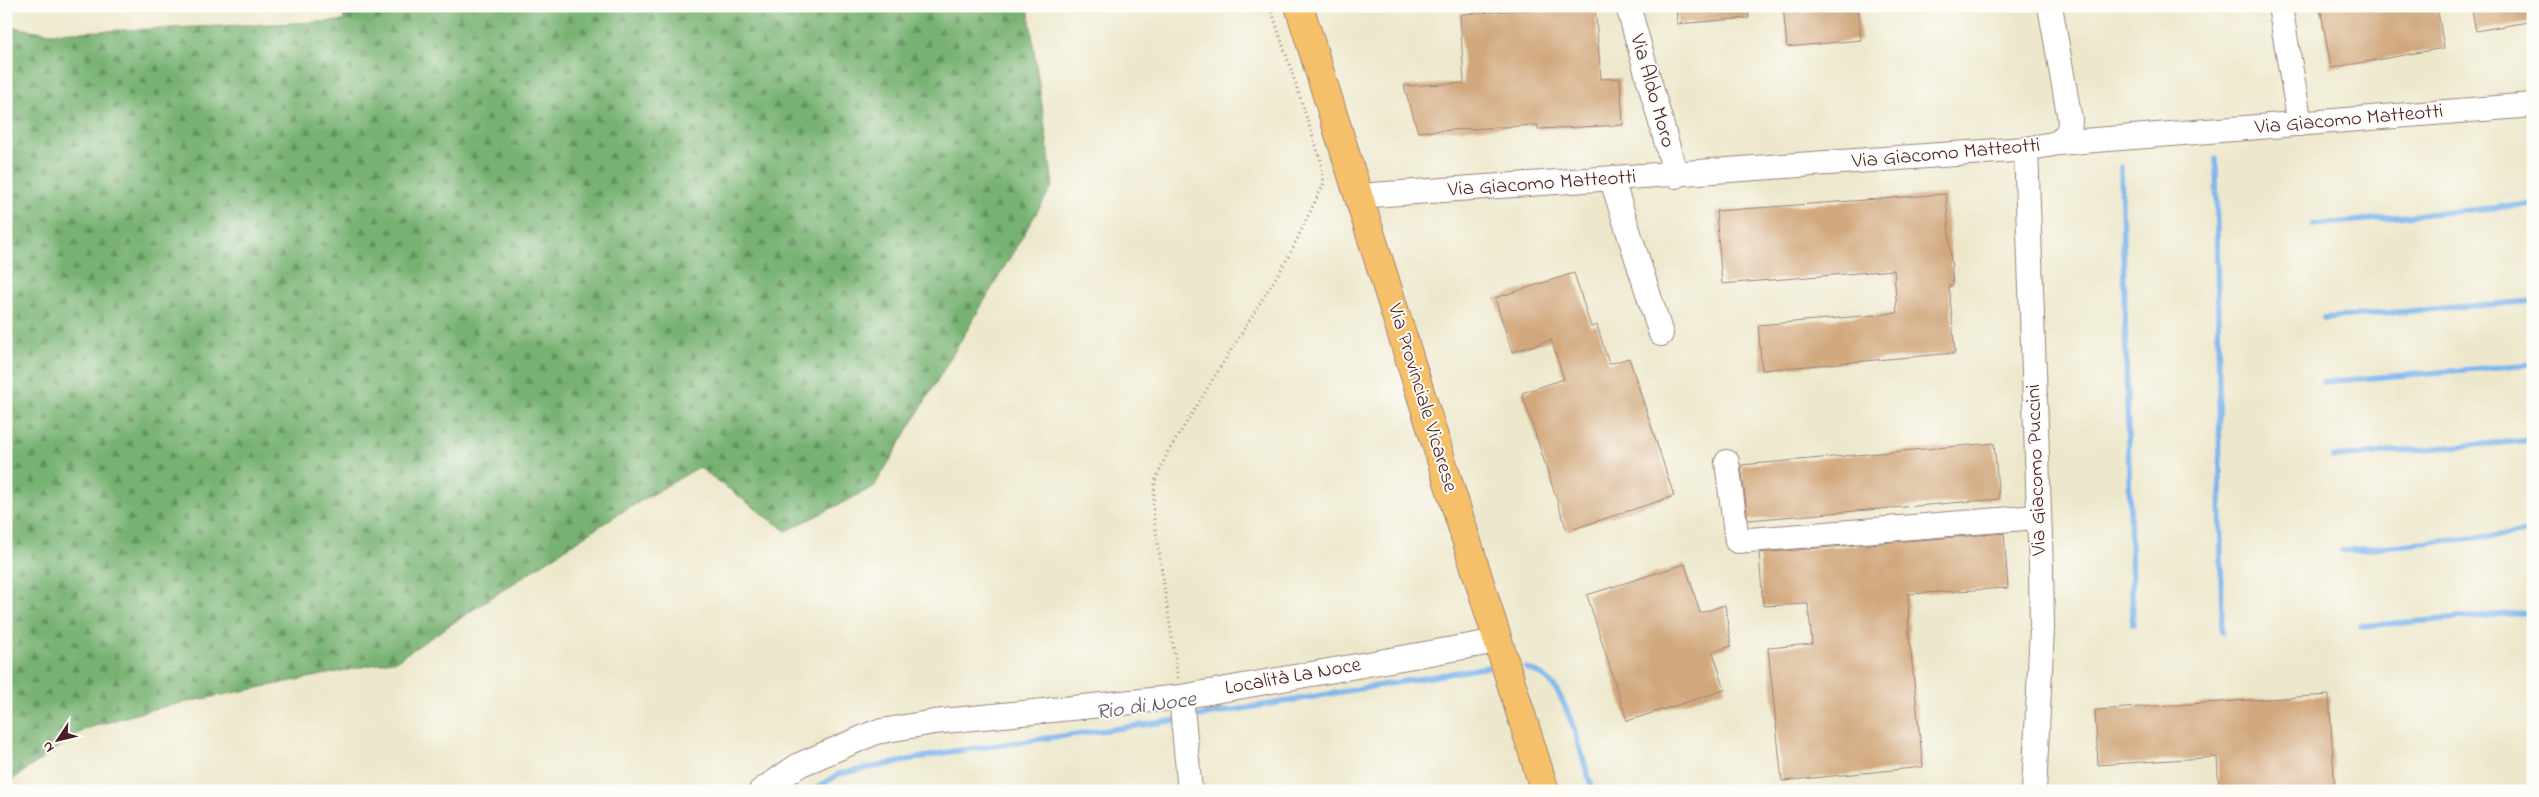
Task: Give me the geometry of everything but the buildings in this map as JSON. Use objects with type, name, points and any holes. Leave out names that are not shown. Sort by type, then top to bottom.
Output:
[{"type":"main road","name":"Via Provinciale Vicarese","points":[[1299,6],[1545,791]]},
{"type":"street","name":"Via Aldo Moro","points":[[1628,6],[1676,176]]},
{"type":"street","points":[[2050,6],[2070,120],[2068,131],[2058,144]]},
{"type":"street","points":[[2280,6],[2300,124]]},
{"type":"street","name":"Via Giacomo Matteotti","points":[[1358,196],[1676,176],[2026,149],[2058,144],[2533,105]]},
{"type":"street","name":"Via Giacomo Puccini","points":[[2026,149],[2042,628],[2034,791]]},
{"type":"street","points":[[1612,180],[1661,334]]},
{"type":"street","points":[[1727,462],[1736,541],[2038,517]]},
{"type":"street","name":"Località La Noce","points":[[761,791],[799,765],[876,732],[934,722],[1182,710],[1498,641]]},
{"type":"street","points":[[1182,710],[1190,791]]},
{"type":"path","points":[[1182,710],[1153,512],[1155,481],[1168,452],[1288,258],[1324,183],[1321,161],[1270,6]]},
{"type":"green space","points":[[343,6],[1028,6],[1053,185],[874,487],[786,531],[699,467],[615,516],[397,660],[153,709],[85,729],[6,784],[6,26],[50,33],[344,21]]},
{"type":"waterway","points":[[2216,159],[2222,632]]},
{"type":"waterway","points":[[2121,167],[2133,625]]},
{"type":"waterway","points":[[2313,225],[2533,204]]},
{"type":"waterway","points":[[2324,318],[2533,301]]},
{"type":"waterway","points":[[2323,382],[2533,364]]},
{"type":"waterway","points":[[2333,457],[2533,440]]},
{"type":"waterway","points":[[2342,551],[2533,532]]},
{"type":"waterway","points":[[2361,626],[2533,612]]},
{"type":"waterway","name":"Rio di Noce","points":[[1188,718],[1488,667]]},
{"type":"waterway","name":"Rio di Noce","points":[[1526,668],[1546,678],[1561,698],[1577,737],[1593,791]]},
{"type":"waterway","name":"Rio di Noce","points":[[812,791],[839,774],[949,752],[1178,720]]}]
